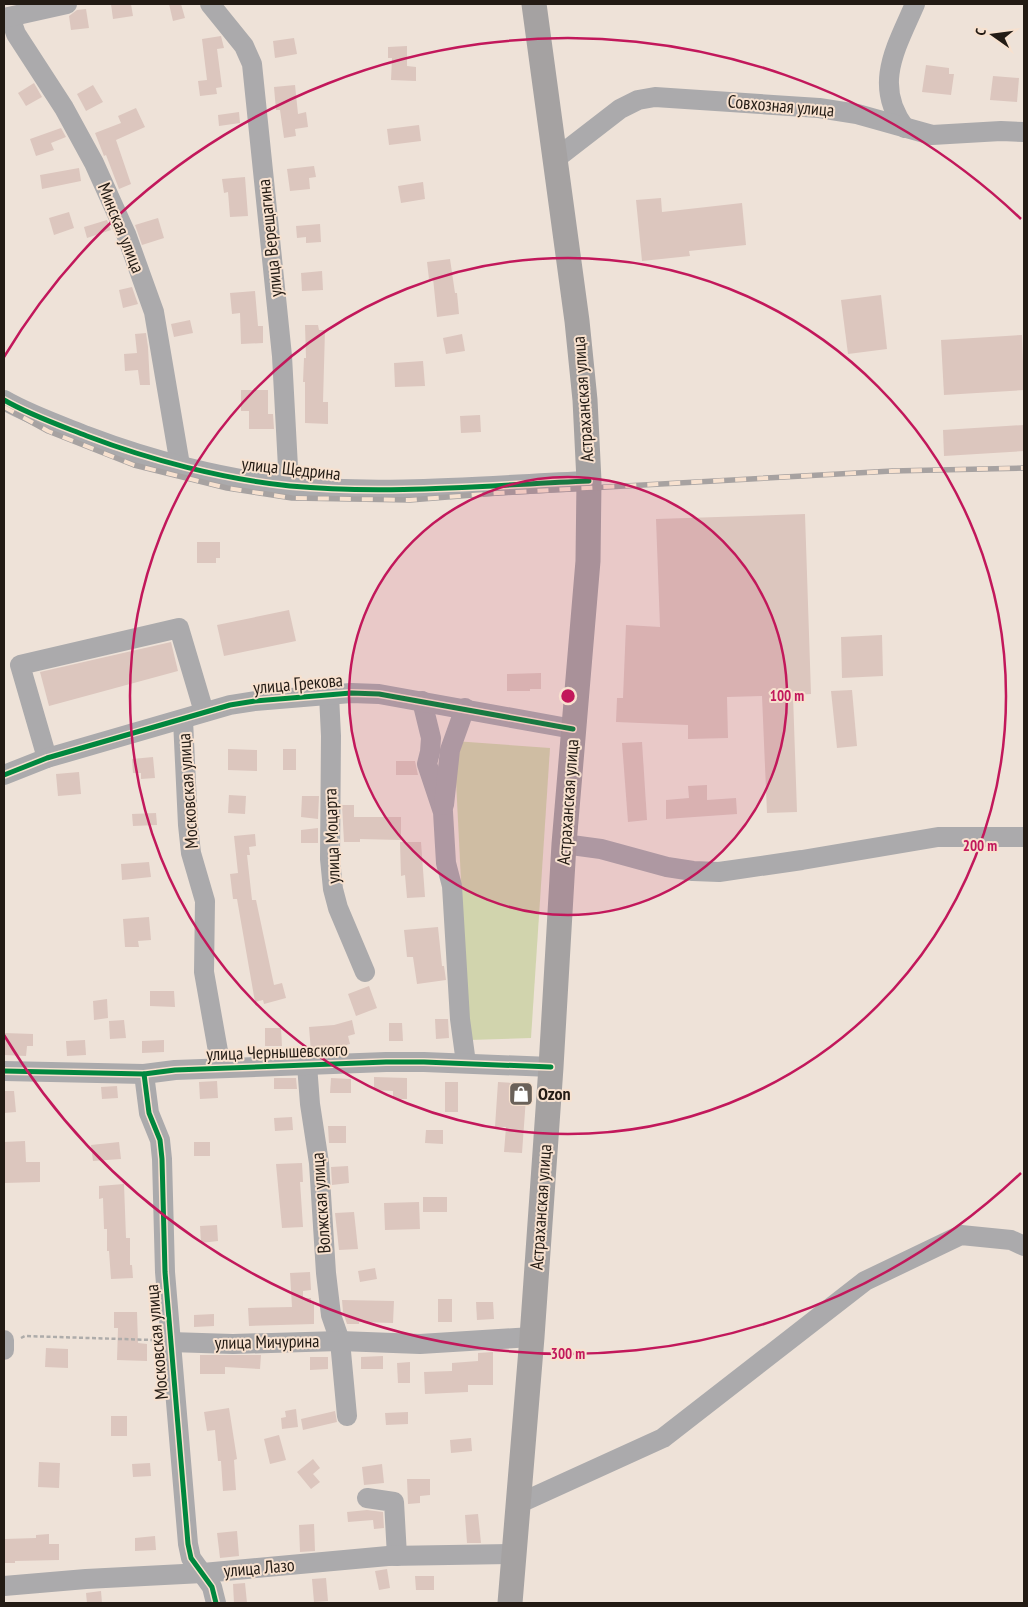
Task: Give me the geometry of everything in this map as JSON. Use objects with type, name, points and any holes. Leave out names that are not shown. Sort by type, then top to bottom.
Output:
[{"type":"main road","name":"Астраханская улица","points":[[510,1603],[532,1337],[564,844],[588,561],[589,481],[585,400],[577,321],[534,4]]},
{"type":"street","points":[[7,18],[67,4]]},
{"type":"street","name":"улица Верещагина","points":[[210,4],[244,46],[252,64],[282,356],[289,486]]},
{"type":"street","points":[[905,128],[891,106],[889,73],[893,52],[915,4]]},
{"type":"street","name":"Минская улица","points":[[7,18],[64,108],[94,163],[126,234],[154,312],[180,464]]},
{"type":"street","name":"Совхозная улица","points":[[554,160],[620,109],[638,100],[655,97],[819,108],[857,114],[932,135],[1001,131],[1024,132]]},
{"type":"street","name":"улица Щедрина","points":[[4,400],[47,421],[146,456],[227,476],[289,486],[354,489],[431,488],[589,481]]},
{"type":"street","points":[[47,758],[20,664],[180,628],[204,712]]},
{"type":"street","name":"улица Грекова","points":[[4,775],[47,758],[230,705],[329,695],[380,694],[573,729]]},
{"type":"street","name":"улица Моцарта","points":[[329,695],[331,736],[330,859],[333,889],[338,908],[365,972]]},
{"type":"street","points":[[422,701],[431,738],[427,764],[443,812]]},
{"type":"street","points":[[430,752],[465,708]]},
{"type":"street","points":[[465,708],[450,750],[443,812],[446,863],[452,886],[460,1019],[466,1063]]},
{"type":"street","name":"Московская улица","points":[[183,720],[191,853],[205,901],[204,972],[221,1068]]},
{"type":"street","points":[[564,844],[600,849],[668,868],[719,872],[938,837],[1024,837]]},
{"type":"street","name":"улица Чернышевского","points":[[4,1071],[144,1074],[175,1070],[386,1062],[551,1067]]},
{"type":"street","name":"Волжская улица","points":[[307,1065],[310,1104],[319,1163],[328,1290],[331,1315],[340,1341],[347,1416]]},
{"type":"street","name":"Московская улица","points":[[144,1074],[149,1113],[160,1140],[162,1159],[165,1272],[188,1544],[191,1558],[212,1587],[216,1603]]},
{"type":"street","points":[[518,1504],[663,1438],[865,1281],[961,1235],[1011,1240],[1024,1246]]},
{"type":"street","name":"улица Мичурина","points":[[170,1342],[233,1344],[340,1341],[420,1344],[532,1337]]},
{"type":"street","points":[[366,1498],[394,1502],[396,1556]]},
{"type":"street","name":"улица Лазо","points":[[4,1586],[86,1579],[203,1573],[396,1556],[514,1554]]},
{"type":"path","points":[[4,1346],[25,1336],[141,1339],[170,1342]]},
{"type":"green space","points":[[454,741],[550,748],[531,1038],[469,1040]]},
{"type":"building","points":[[111,4],[131,4],[133,16],[113,19]]},
{"type":"building","points":[[169,4],[181,4],[185,18],[173,21]]},
{"type":"building","points":[[86,9],[89,28],[71,30],[69,16],[77,10]]},
{"type":"building","points":[[221,36],[224,48],[217,49],[222,87],[216,88],[217,94],[200,96],[198,81],[207,80],[202,39]]},
{"type":"building","points":[[294,38],[297,54],[275,58],[273,41]]},
{"type":"building","points":[[407,46],[407,66],[416,67],[416,81],[391,80],[392,58],[388,58],[388,47]]},
{"type":"building","points":[[926,65],[949,68],[949,74],[954,74],[951,95],[922,92]]},
{"type":"building","points":[[993,76],[1019,78],[1017,102],[990,100]]},
{"type":"building","points":[[34,83],[42,97],[26,106],[18,93]]},
{"type":"building","points":[[93,85],[103,102],[86,111],[77,94]]},
{"type":"building","points":[[295,85],[298,114],[306,112],[308,127],[295,129],[296,136],[284,138],[280,110],[276,110],[274,87]]},
{"type":"building","points":[[136,108],[145,127],[116,140],[131,184],[119,189],[95,133],[121,123],[118,116]]},
{"type":"building","points":[[239,112],[240,123],[219,126],[218,115]]},
{"type":"building","points":[[419,125],[421,141],[389,145],[387,129]]},
{"type":"building","points":[[61,128],[66,137],[51,143],[54,150],[36,156],[30,139]]},
{"type":"building","points":[[314,166],[316,177],[309,178],[310,189],[290,191],[287,169]]},
{"type":"building","points":[[79,168],[81,181],[42,189],[40,175]]},
{"type":"building","points":[[245,177],[248,216],[230,217],[228,192],[224,193],[222,179]]},
{"type":"building","points":[[423,182],[425,199],[401,203],[398,186]]},
{"type":"building","points":[[661,198],[662,212],[742,203],[746,245],[689,251],[690,256],[642,261],[636,200]]},
{"type":"building","points":[[69,212],[74,228],[54,235],[49,218]]},
{"type":"building","points":[[158,218],[164,238],[142,245],[135,225]]},
{"type":"building","points":[[107,220],[111,230],[87,238],[84,227]]},
{"type":"building","points":[[320,224],[321,242],[306,243],[306,237],[297,238],[296,226]]},
{"type":"building","points":[[450,259],[459,314],[437,317],[433,278],[429,279],[427,262]]},
{"type":"building","points":[[322,271],[323,290],[302,291],[301,273]]},
{"type":"building","points":[[132,287],[138,304],[123,308],[119,290]]},
{"type":"building","points":[[255,291],[258,326],[263,326],[263,343],[241,344],[240,313],[232,314],[230,293]]},
{"type":"building","points":[[881,295],[887,349],[848,354],[841,300]]},
{"type":"building","points":[[190,320],[193,333],[174,337],[171,324]]},
{"type":"building","points":[[305,325],[318,325],[319,330],[325,330],[323,402],[328,402],[328,424],[305,423],[305,382],[303,382],[304,358],[306,358]]},
{"type":"building","points":[[146,333],[150,385],[140,385],[138,370],[125,371],[124,354],[137,353],[135,334]]},
{"type":"building","points":[[462,334],[465,351],[446,354],[443,338]]},
{"type":"building","points":[[1022,335],[1024,390],[944,395],[941,340]]},
{"type":"building","points":[[423,361],[425,386],[395,387],[394,363]]},
{"type":"building","points":[[241,390],[268,390],[268,414],[273,414],[274,429],[249,429],[249,411],[241,411]]},
{"type":"building","points":[[480,415],[481,432],[461,433],[460,416]]},
{"type":"building","points":[[1024,425],[1024,451],[944,456],[943,430]]},
{"type":"building","points":[[805,514],[811,694],[793,695],[797,812],[767,813],[762,696],[727,697],[728,738],[688,739],[688,725],[616,722],[617,698],[623,698],[626,625],[660,627],[656,519]]},
{"type":"building","points":[[197,542],[220,542],[220,558],[216,558],[216,563],[197,563]]},
{"type":"building","points":[[289,610],[296,641],[224,656],[217,625]]},
{"type":"building","points":[[882,635],[883,676],[842,678],[841,637]]},
{"type":"building","points":[[171,642],[178,671],[49,706],[40,672]]},
{"type":"building","points":[[541,673],[541,689],[507,691],[507,674]]},
{"type":"building","points":[[852,690],[857,746],[837,748],[831,691]]},
{"type":"building","points":[[642,742],[647,820],[628,822],[622,743]]},
{"type":"building","points":[[228,749],[257,750],[257,771],[228,770]]},
{"type":"building","points":[[283,749],[296,749],[296,770],[283,770]]},
{"type":"building","points":[[153,757],[155,778],[141,779],[141,773],[133,773],[132,759]]},
{"type":"building","points":[[396,761],[415,761],[418,775],[396,775]]},
{"type":"building","points":[[79,772],[81,794],[58,796],[56,774]]},
{"type":"building","points":[[707,785],[707,800],[736,798],[737,814],[666,819],[666,800],[689,798],[688,786]]},
{"type":"building","points":[[229,795],[246,796],[245,814],[228,813]]},
{"type":"building","points":[[302,796],[319,796],[318,819],[301,817]]},
{"type":"building","points":[[342,805],[354,805],[354,817],[401,817],[401,840],[360,839],[360,842],[344,842]]},
{"type":"building","points":[[156,813],[157,825],[133,826],[132,814]]},
{"type":"building","points":[[318,828],[318,843],[301,843],[301,830]]},
{"type":"building","points":[[255,834],[256,846],[249,847],[250,855],[247,855],[252,900],[256,900],[274,985],[282,983],[286,998],[264,1004],[263,1000],[255,1002],[237,899],[233,899],[230,874],[238,873],[234,836]]},
{"type":"building","points":[[400,842],[421,842],[425,897],[407,898],[405,875],[401,876]]},
{"type":"building","points":[[149,862],[151,877],[122,880],[121,864]]},
{"type":"building","points":[[149,917],[151,940],[138,941],[139,947],[125,947],[123,919]]},
{"type":"building","points":[[438,927],[442,966],[444,966],[446,980],[417,984],[413,957],[407,957],[404,930]]},
{"type":"building","points":[[369,986],[377,1008],[356,1016],[348,994]]},
{"type":"building","points":[[150,991],[174,991],[175,1007],[150,1006]]},
{"type":"building","points":[[107,999],[108,1018],[94,1020],[93,1001]]},
{"type":"building","points":[[435,1019],[448,1019],[449,1038],[436,1039]]},
{"type":"building","points":[[124,1020],[126,1038],[110,1039],[109,1021]]},
{"type":"building","points":[[352,1020],[355,1034],[348,1036],[350,1044],[311,1052],[309,1027],[334,1025]]},
{"type":"building","points":[[389,1023],[402,1023],[403,1041],[389,1041]]},
{"type":"building","points":[[265,1028],[281,1028],[282,1046],[265,1046]]},
{"type":"building","points":[[4,1033],[33,1034],[33,1046],[27,1046],[26,1056],[4,1055]]},
{"type":"building","points":[[85,1040],[86,1055],[67,1056],[66,1041]]},
{"type":"building","points":[[164,1040],[164,1052],[142,1053],[142,1041]]},
{"type":"building","points":[[374,1077],[407,1078],[407,1099],[393,1099],[393,1091],[374,1090]]},
{"type":"building","points":[[274,1078],[296,1078],[297,1089],[274,1089]]},
{"type":"building","points":[[331,1078],[351,1079],[351,1093],[330,1093]]},
{"type":"building","points":[[217,1081],[218,1098],[200,1099],[199,1082]]},
{"type":"building","points":[[445,1082],[458,1082],[458,1112],[445,1112]]},
{"type":"building","points":[[498,1082],[527,1084],[522,1153],[504,1152],[506,1127],[495,1127]]},
{"type":"building","points":[[117,1086],[118,1098],[102,1099],[101,1087]]},
{"type":"building","points":[[4,1091],[14,1091],[16,1112],[4,1113]]},
{"type":"building","points":[[292,1117],[293,1130],[275,1131],[274,1118]]},
{"type":"building","points":[[328,1126],[346,1126],[346,1143],[329,1143]]},
{"type":"building","points":[[426,1130],[443,1130],[443,1144],[425,1143]]},
{"type":"building","points":[[25,1141],[26,1162],[40,1162],[40,1182],[4,1183],[4,1142]]},
{"type":"building","points":[[119,1142],[121,1159],[93,1161],[91,1145]]},
{"type":"building","points":[[194,1142],[210,1142],[210,1156],[194,1156]]},
{"type":"building","points":[[302,1163],[303,1182],[300,1182],[303,1227],[282,1228],[276,1164]]},
{"type":"building","points":[[348,1166],[349,1183],[332,1185],[331,1167]]},
{"type":"building","points":[[124,1184],[126,1238],[130,1238],[130,1265],[132,1265],[133,1278],[111,1279],[109,1251],[107,1251],[107,1229],[104,1229],[103,1198],[99,1199],[99,1186]]},
{"type":"building","points":[[423,1197],[447,1197],[447,1212],[423,1212]]},
{"type":"building","points":[[419,1202],[420,1229],[385,1230],[384,1203]]},
{"type":"building","points":[[354,1212],[358,1249],[339,1250],[335,1213]]},
{"type":"building","points":[[217,1225],[218,1241],[201,1243],[200,1226]]},
{"type":"building","points":[[375,1268],[377,1279],[360,1282],[358,1271]]},
{"type":"building","points":[[310,1272],[311,1290],[303,1291],[303,1298],[311,1298],[311,1304],[314,1304],[314,1324],[249,1326],[248,1308],[292,1307],[290,1273]]},
{"type":"building","points":[[438,1299],[452,1299],[452,1322],[438,1322]]},
{"type":"building","points":[[342,1300],[394,1301],[393,1323],[359,1322],[359,1324],[347,1324]]},
{"type":"building","points":[[476,1302],[493,1302],[494,1319],[477,1320]]},
{"type":"building","points":[[114,1312],[137,1312],[138,1343],[147,1344],[147,1361],[117,1360],[118,1328],[114,1328]]},
{"type":"building","points":[[214,1314],[214,1326],[194,1327],[194,1315]]},
{"type":"building","points":[[46,1348],[68,1349],[68,1368],[45,1367]]},
{"type":"building","points":[[493,1352],[493,1385],[468,1385],[468,1392],[425,1394],[424,1372],[452,1371],[452,1363],[478,1361],[478,1353]]},
{"type":"building","points":[[200,1355],[261,1355],[260,1369],[225,1367],[225,1374],[200,1374]]},
{"type":"building","points":[[383,1356],[383,1369],[361,1369],[361,1357]]},
{"type":"building","points":[[310,1357],[328,1357],[328,1369],[310,1370]]},
{"type":"building","points":[[410,1362],[410,1383],[398,1383],[397,1363]]},
{"type":"building","points":[[229,1408],[237,1459],[234,1460],[236,1490],[223,1491],[221,1461],[218,1461],[215,1430],[207,1431],[204,1412]]},
{"type":"building","points":[[296,1409],[298,1427],[282,1429],[281,1418],[286,1417],[285,1411]]},
{"type":"building","points":[[335,1411],[337,1422],[303,1430],[301,1419]]},
{"type":"building","points":[[408,1412],[408,1424],[386,1425],[385,1413]]},
{"type":"building","points":[[111,1416],[127,1416],[127,1436],[111,1436]]},
{"type":"building","points":[[279,1435],[286,1460],[270,1464],[264,1439]]},
{"type":"building","points":[[471,1438],[472,1451],[451,1453],[450,1440]]},
{"type":"building","points":[[313,1459],[320,1468],[313,1474],[320,1482],[311,1489],[297,1472]]},
{"type":"building","points":[[39,1462],[60,1463],[59,1488],[38,1487]]},
{"type":"building","points":[[150,1463],[151,1476],[133,1477],[132,1464]]},
{"type":"building","points":[[382,1464],[384,1483],[364,1485],[362,1467]]},
{"type":"building","points":[[407,1479],[430,1479],[430,1495],[420,1496],[420,1503],[408,1504]]},
{"type":"building","points":[[367,1510],[383,1512],[384,1528],[374,1529],[373,1520],[348,1522],[347,1512]]},
{"type":"building","points":[[478,1514],[481,1543],[467,1543],[465,1515]]},
{"type":"building","points":[[314,1524],[315,1551],[300,1552],[299,1525]]},
{"type":"building","points":[[237,1531],[239,1556],[220,1558],[217,1533]]},
{"type":"building","points":[[49,1534],[49,1544],[59,1544],[59,1560],[4,1563],[4,1539],[36,1538],[36,1535]]},
{"type":"building","points":[[155,1536],[156,1550],[135,1551],[135,1538]]},
{"type":"building","points":[[387,1569],[390,1588],[379,1590],[375,1571]]},
{"type":"building","points":[[415,1576],[434,1576],[434,1590],[416,1590]]},
{"type":"building","points":[[326,1578],[328,1601],[314,1602],[312,1579]]},
{"type":"building","points":[[245,1583],[247,1603],[234,1603],[233,1584]]},
{"type":"building","points":[[101,1591],[102,1603],[87,1603],[86,1593]]},
{"type":"railway","points":[[4,407],[48,431],[134,465],[227,488],[292,498],[410,500],[498,493],[892,471],[1024,468]]},
{"type":"cycle path","points":[[4,400],[45,420],[111,445],[161,461],[265,483],[327,489],[365,490],[589,481]]},
{"type":"cycle path","points":[[4,775],[47,758],[230,705],[255,701],[351,693],[379,694],[573,729]]},
{"type":"cycle path","points":[[4,1071],[144,1074],[175,1070],[386,1062],[551,1067]]},
{"type":"cycle path","points":[[144,1074],[149,1113],[160,1140],[162,1159],[165,1272],[188,1544],[191,1558],[212,1587],[216,1603]]},
{"type":"place","name":"Ozon","points":[[521,1094]]}]
